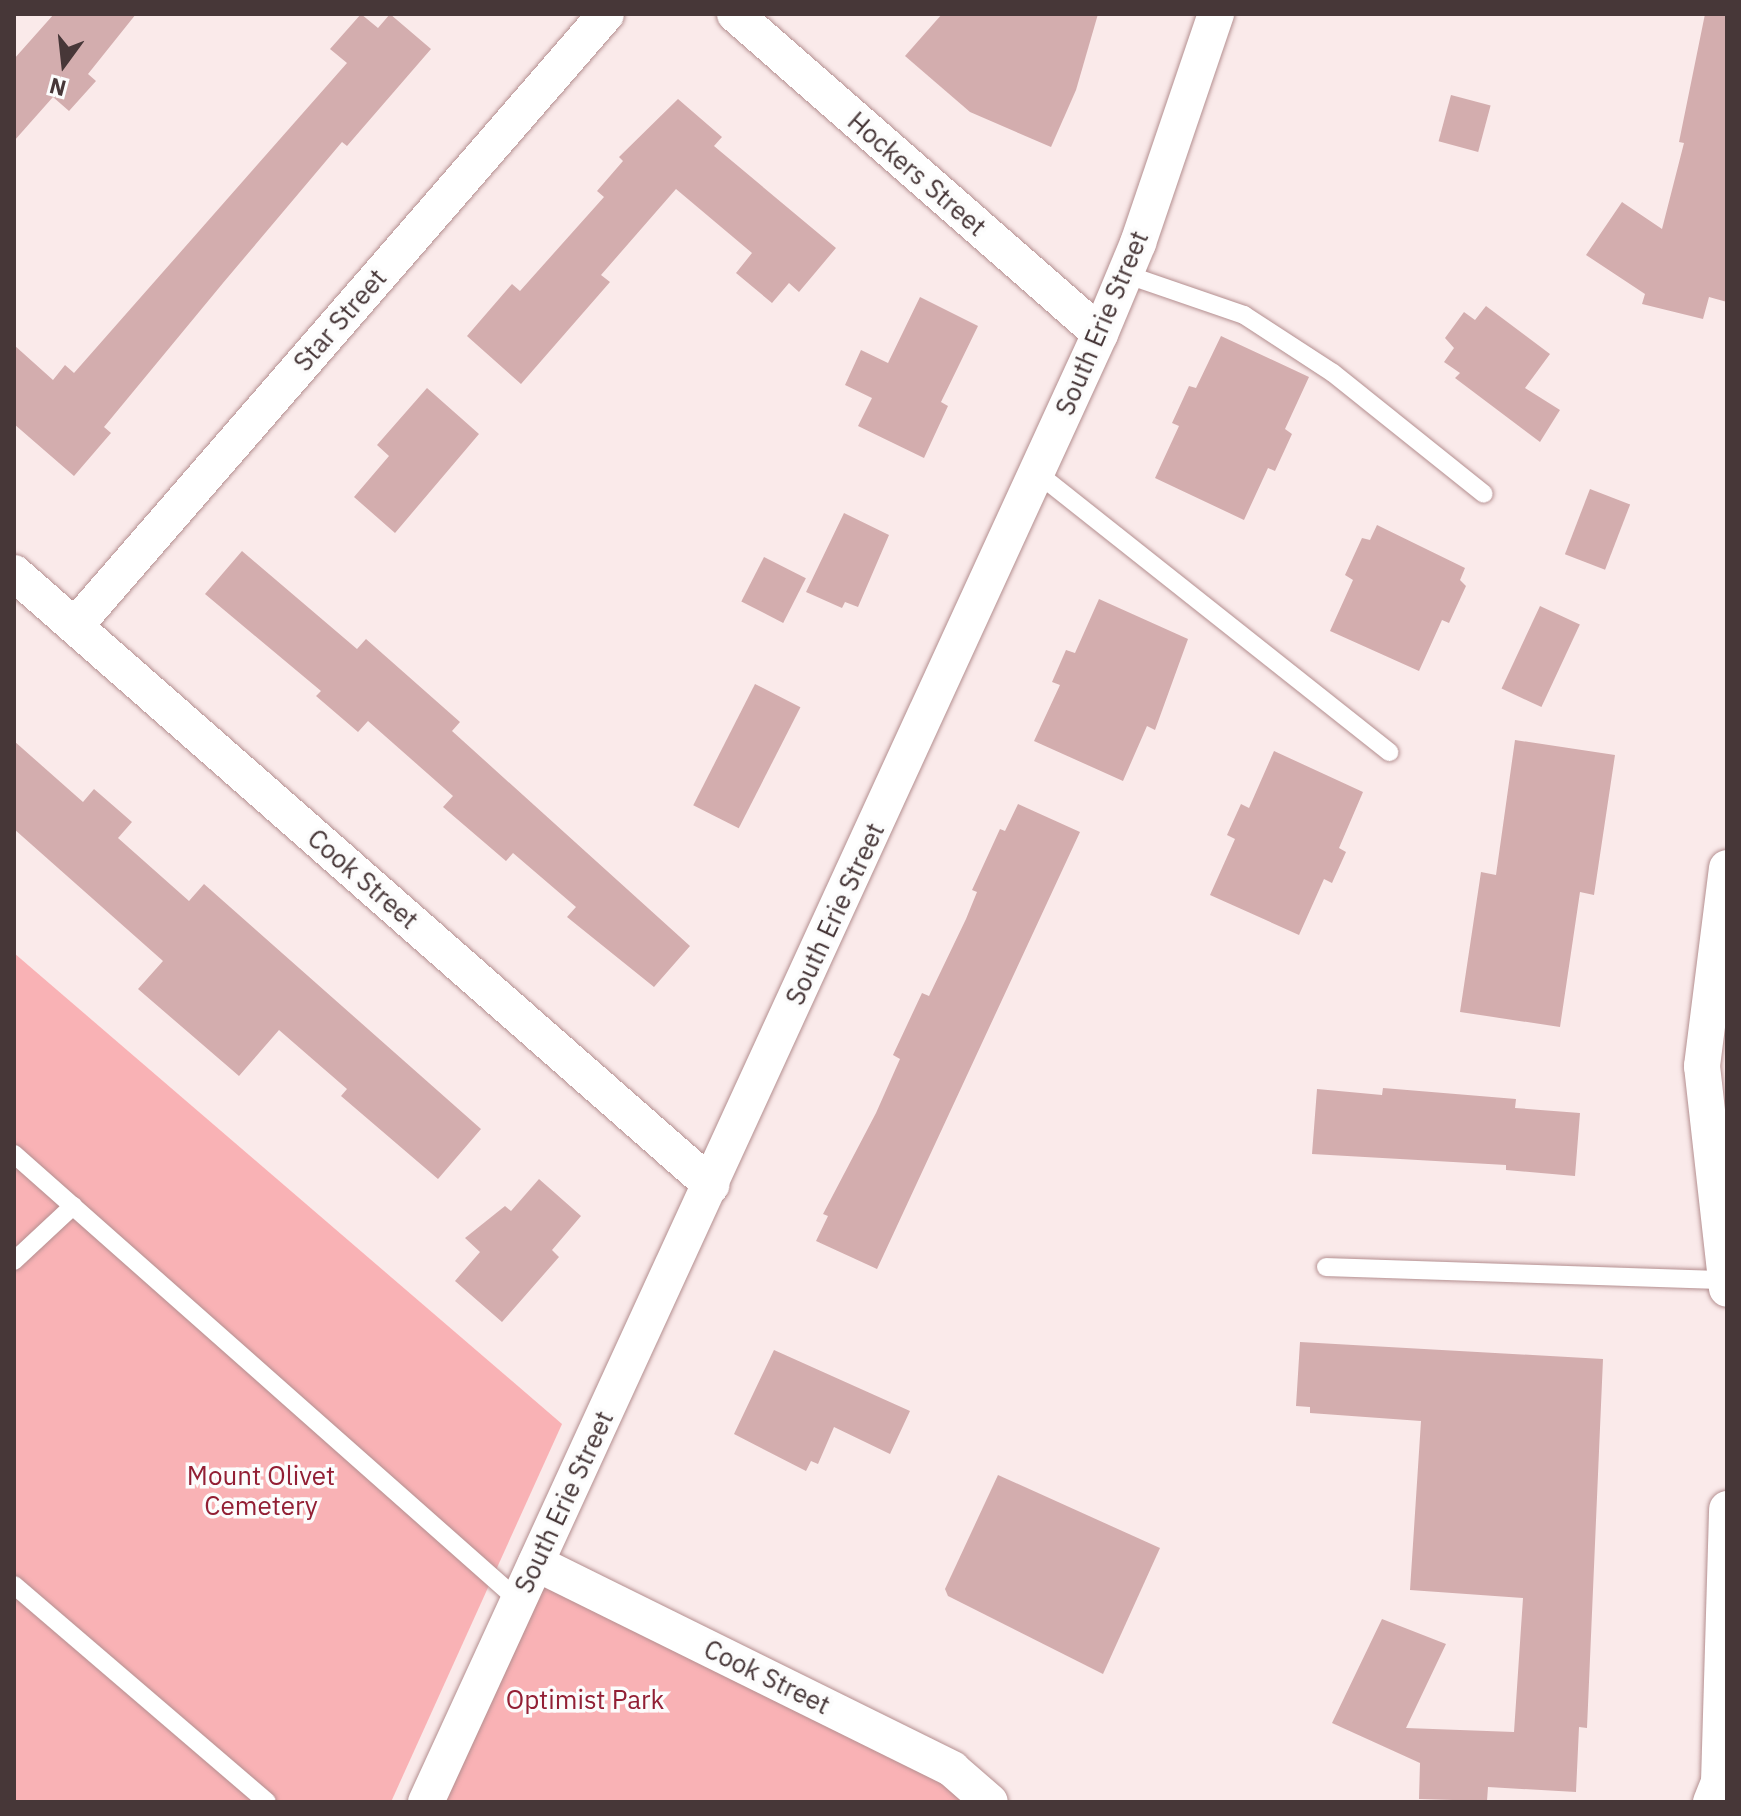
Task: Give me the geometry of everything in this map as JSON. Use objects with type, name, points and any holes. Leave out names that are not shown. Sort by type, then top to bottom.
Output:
[{"type":"street","name":"Star Street","points":[[75,626],[606,14]]},
{"type":"street","name":"Hockers Street","points":[[735,14],[1100,334]]},
{"type":"street","name":"South Erie Street","points":[[426,1802],[1100,334],[1125,274],[1216,14]]},
{"type":"street","name":"Cook Street","points":[[14,573],[711,1185]]},
{"type":"street","points":[[1726,1284],[1702,1066],[1727,868]]},
{"type":"street","points":[[1711,1802],[1719,1782],[1727,1509]]},
{"type":"street","name":"Cook Street","points":[[536,1563],[952,1769],[990,1802]]},
{"type":"lane","points":[[1125,274],[1244,315],[1333,373],[1484,494]]},
{"type":"lane","points":[[1036,472],[1389,752]]},
{"type":"lane","points":[[14,1154],[519,1601]]},
{"type":"lane","points":[[14,1261],[73,1206]]},
{"type":"lane","points":[[1326,1267],[1726,1284]]},
{"type":"lane","points":[[14,1585],[267,1802]]},
{"type":"green space","name":"Mount Olivet Cemetery","points":[[14,953],[562,1424],[391,1802],[14,1802]]},
{"type":"green space","name":"Optimist Park","points":[[536,1563],[990,1802],[426,1802]]},
{"type":"building","points":[[54,14],[136,14],[88,74],[96,81],[69,111],[53,97],[14,141],[14,59]]},
{"type":"building","points":[[361,14],[378,28],[390,14],[431,49],[347,146],[342,142],[223,283],[104,427],[111,433],[74,476],[14,424],[14,345],[53,380],[65,365],[74,373],[347,63],[330,49]]},
{"type":"building","points":[[942,14],[1098,14],[1076,90],[1051,147],[970,112],[905,56]]},
{"type":"building","points":[[1705,14],[1727,14],[1727,302],[1709,297],[1703,319],[1642,304],[1645,294],[1586,255],[1622,202],[1662,229],[1684,143],[1679,142]]},
{"type":"building","points":[[1451,95],[1491,106],[1478,152],[1439,141]]},
{"type":"building","points":[[678,99],[722,137],[714,146],[836,248],[799,292],[789,283],[772,303],[736,273],[752,253],[676,189],[601,275],[610,282],[521,384],[467,336],[512,284],[520,291],[604,197],[597,191],[623,161],[619,157]]},
{"type":"building","points":[[920,297],[978,326],[941,402],[948,406],[924,458],[858,426],[872,398],[845,385],[861,350],[888,363]]},
{"type":"building","points":[[1486,306],[1550,354],[1525,388],[1560,410],[1540,442],[1455,378],[1460,373],[1444,362],[1454,348],[1445,338],[1464,312],[1475,320]]},
{"type":"building","points":[[1221,336],[1309,377],[1285,429],[1292,434],[1275,471],[1268,468],[1244,520],[1155,478],[1179,426],[1172,423],[1189,386],[1196,388]]},
{"type":"building","points":[[427,388],[479,434],[395,533],[354,497],[389,456],[377,445]]},
{"type":"building","points":[[1590,489],[1630,504],[1605,570],[1565,554]]},
{"type":"building","points":[[844,513],[889,535],[858,607],[845,602],[842,608],[806,592]]},
{"type":"building","points":[[1377,525],[1465,568],[1460,580],[1466,586],[1449,623],[1442,620],[1419,671],[1330,631],[1353,580],[1345,575],[1362,538],[1370,540]]},
{"type":"building","points":[[242,551],[357,649],[366,639],[460,722],[452,731],[690,946],[654,987],[567,917],[576,907],[513,853],[506,861],[443,807],[453,796],[368,721],[358,732],[316,696],[321,691],[205,594]]},
{"type":"building","points":[[764,557],[806,578],[783,623],[741,602]]},
{"type":"building","points":[[1099,599],[1188,639],[1155,730],[1147,726],[1123,781],[1034,741],[1060,685],[1052,682],[1066,650],[1075,653]]},
{"type":"building","points":[[1540,606],[1580,625],[1541,707],[1502,688]]},
{"type":"building","points":[[755,684],[800,707],[739,828],[693,805]]},
{"type":"building","points":[[1515,740],[1615,755],[1594,895],[1580,892],[1560,1027],[1460,1012],[1481,872],[1496,875]]},
{"type":"building","points":[[14,741],[83,802],[94,789],[132,822],[118,838],[189,901],[204,884],[481,1129],[438,1179],[341,1096],[347,1089],[279,1030],[239,1076],[138,989],[163,961],[14,829]]},
{"type":"building","points":[[1274,751],[1363,792],[1339,848],[1346,852],[1332,883],[1324,879],[1299,935],[1210,895],[1235,839],[1227,835],[1241,804],[1249,808]]},
{"type":"building","points":[[1018,804],[1080,832],[877,1269],[816,1241],[828,1216],[823,1214],[876,1113],[900,1059],[893,1055],[922,993],[929,996],[966,919],[977,892],[972,890],[1000,829],[1005,831]]},
{"type":"building","points":[[1383,1088],[1516,1099],[1515,1108],[1580,1113],[1575,1176],[1506,1170],[1506,1165],[1312,1154],[1317,1089],[1382,1095]]},
{"type":"building","points":[[539,1179],[581,1216],[552,1250],[559,1257],[502,1322],[455,1281],[480,1252],[465,1238],[505,1206],[511,1211]]},
{"type":"building","points":[[1300,1342],[1603,1359],[1587,1728],[1579,1727],[1576,1792],[1488,1787],[1487,1801],[1419,1799],[1420,1763],[1332,1723],[1382,1619],[1446,1644],[1406,1728],[1514,1732],[1523,1598],[1410,1590],[1421,1421],[1310,1413],[1310,1407],[1296,1406]]},
{"type":"building","points":[[774,1350],[910,1411],[890,1454],[834,1427],[818,1464],[811,1461],[806,1471],[734,1434]]},
{"type":"building","points":[[998,1475],[1160,1548],[1103,1674],[948,1596],[945,1589]]}]
